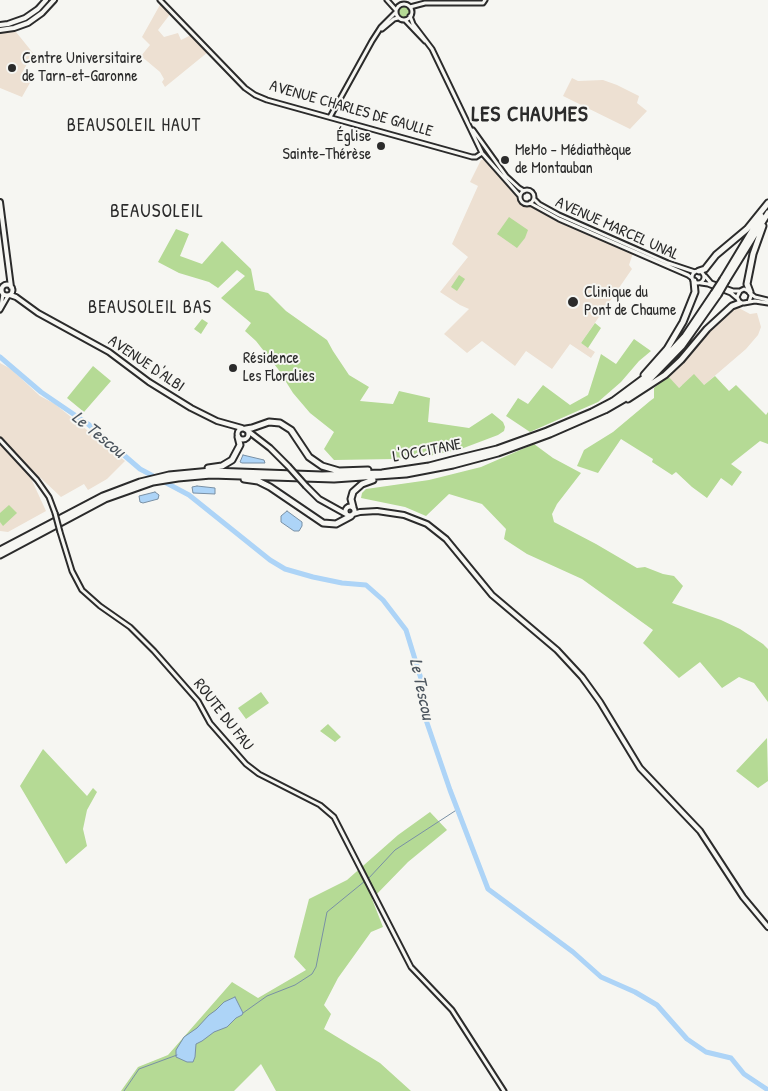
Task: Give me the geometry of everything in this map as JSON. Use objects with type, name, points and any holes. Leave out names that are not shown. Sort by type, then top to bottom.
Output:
[{"type":"highway","points":[[697,272],[705,268],[716,255],[747,229],[768,204]]},
{"type":"highway","name":"L'OCCITANE","points":[[725,280],[768,204]]},
{"type":"highway","name":"L'OCCITANE","points":[[173,476],[211,475],[334,479],[406,472],[453,465],[498,453],[565,429],[606,410],[637,389],[673,358],[692,334],[768,213]]},
{"type":"highway","points":[[750,293],[747,284],[753,254],[757,240],[768,218]]},
{"type":"highway","points":[[613,401],[648,371],[666,349],[688,311],[696,289],[693,280]]},
{"type":"highway","name":"L'OCCITANE","points":[[0,550],[103,496],[173,476],[211,471],[334,475],[406,472],[497,449],[569,423],[613,401],[636,385],[664,360],[686,336],[716,294]]},
{"type":"highway","points":[[606,410],[633,396],[665,375],[708,329],[739,301]]},
{"type":"highway","points":[[245,429],[269,422],[283,424],[293,432],[309,457],[319,465],[331,470],[406,472]]},
{"type":"highway","points":[[173,476],[218,467],[228,463],[238,451],[240,443],[238,436]]},
{"type":"highway","points":[[351,508],[352,496],[362,484],[406,472]]},
{"type":"highway","points":[[211,475],[264,483],[318,520],[327,524],[336,524],[350,515]]},
{"type":"highway","name":"L'OCCITANE","points":[[0,555],[105,499],[151,481]]},
{"type":"main road","points":[[0,25],[25,18],[38,9],[46,0]]},
{"type":"main road","points":[[0,30],[28,23],[42,13],[54,0]]},
{"type":"main road","points":[[0,202],[8,272],[12,288],[9,295],[3,294],[1,289],[8,272]]},
{"type":"main road","points":[[4,285],[12,288]]},
{"type":"main road","name":"AVENUE D'ALBI","points":[[12,288],[24,303]]},
{"type":"main road","name":"AVENUE D'ALBI","points":[[9,295],[108,352],[170,396],[206,416],[231,426],[245,429]]},
{"type":"main road","points":[[231,426],[241,439],[258,438]]},
{"type":"main road","points":[[238,436],[238,431],[245,429]]},
{"type":"main road","points":[[245,429],[270,448],[319,499],[350,515],[367,511]]},
{"type":"main road","points":[[245,429],[248,435],[246,438]]},
{"type":"main road","points":[[332,506],[404,515],[424,523],[439,532],[496,600],[572,665],[598,698],[640,768],[698,829],[746,902],[768,927]]},
{"type":"main road","points":[[350,515],[351,508]]},
{"type":"main road","points":[[350,515],[345,510],[351,508]]},
{"type":"street","name":"AVENUE CHARLES DE GAULLE","points":[[160,0],[245,88],[255,95],[266,100],[476,157],[484,152]]},
{"type":"street","points":[[388,0],[399,6]]},
{"type":"street","points":[[388,0],[396,11],[398,18]]},
{"type":"street","points":[[410,7],[425,2],[484,2]]},
{"type":"street","points":[[405,20],[417,7],[431,3]]},
{"type":"street","points":[[330,117],[381,27],[399,6],[404,4],[410,7],[412,11]]},
{"type":"street","points":[[410,16],[413,24],[429,44],[484,152],[520,196],[523,203],[530,203],[534,199],[534,194],[531,191],[524,191],[519,188],[484,152]]},
{"type":"street","points":[[375,37],[389,22],[398,18],[405,20],[429,44]]},
{"type":"street","points":[[520,196],[524,191]]},
{"type":"street","name":"AVENUE MARCEL UNAL","points":[[534,199],[539,204],[559,215],[668,263],[697,272]]},
{"type":"street","name":"AVENUE MARCEL UNAL","points":[[530,203],[559,219],[688,275],[693,280]]},
{"type":"street","points":[[697,272],[703,273],[711,282],[733,291],[744,289],[768,302],[755,300],[744,304],[731,293],[708,284],[697,283],[693,280],[697,272]]},
{"type":"street","points":[[701,283],[704,280],[704,276]]},
{"type":"street","points":[[739,301],[737,294],[740,291]]},
{"type":"street","points":[[749,302],[750,293]]},
{"type":"street","points":[[0,309],[3,294]]},
{"type":"street","points":[[0,309],[9,295]]},
{"type":"street","name":"ROUTE DU FAU","points":[[0,440],[37,480],[49,497],[72,571],[85,594],[130,627],[154,651],[198,700],[210,723],[251,769],[269,780],[320,804],[334,817],[367,879],[402,953],[421,980],[442,998],[452,1010],[504,1091]]},
{"type":"shaded area","points":[[161,3],[171,13],[158,30],[164,37],[178,33],[181,40],[191,35],[208,52],[165,87],[162,82],[164,79],[160,72],[141,56],[150,45],[142,37]]},
{"type":"shaded area","name":"Centre Universitaire de Tarn-et-Garonne","points":[[0,32],[16,32],[33,53],[21,75],[31,81],[22,97],[0,88]]},
{"type":"shaded area","points":[[572,78],[578,81],[603,80],[617,85],[639,96],[637,103],[647,111],[630,129],[563,96]]},
{"type":"shaded area","points":[[485,159],[517,194],[536,207],[633,253],[629,265],[632,269],[581,343],[595,352],[591,358],[570,344],[552,369],[526,351],[515,366],[482,341],[467,353],[444,334],[469,309],[440,292],[468,257],[452,244],[478,186],[470,182],[481,160]]},
{"type":"shaded area","points":[[737,307],[750,314],[757,313],[761,327],[758,335],[746,349],[704,385],[682,385],[678,389],[668,376],[687,359],[714,326]]},
{"type":"shaded area","points":[[0,363],[11,369],[40,396],[55,404],[125,461],[107,479],[88,490],[84,484],[61,497],[15,454],[0,437]]},
{"type":"shaded area","points":[[0,443],[29,474],[46,511],[8,532],[0,531]]},
{"type":"green space","points":[[402,6],[406,6],[410,12],[406,18],[402,18],[398,14],[398,10]]},
{"type":"green space","points":[[509,217],[528,230],[525,238],[517,248],[497,234]]},
{"type":"green space","points":[[176,229],[189,234],[180,256],[202,264],[222,241],[251,269],[255,290],[268,293],[286,311],[327,340],[349,375],[369,387],[360,401],[393,404],[399,391],[430,398],[428,422],[469,428],[492,413],[503,422],[504,431],[461,449],[429,456],[394,459],[334,460],[324,449],[334,432],[310,413],[293,393],[278,369],[256,341],[245,331],[251,323],[221,298],[245,276],[237,270],[218,288],[209,282],[179,273],[158,262]]},
{"type":"green space","points":[[459,275],[465,279],[457,291],[451,287]]},
{"type":"green space","points":[[202,319],[208,323],[201,334],[194,329]]},
{"type":"green space","points":[[595,323],[601,328],[588,348],[581,343]]},
{"type":"green space","points":[[634,339],[651,351],[639,361],[621,382],[598,402],[530,432],[506,416],[518,398],[528,404],[543,385],[570,405],[588,395],[601,354],[616,364]]},
{"type":"green space","points":[[93,366],[111,381],[84,412],[67,398]]},
{"type":"green space","points":[[694,374],[704,385],[715,376],[729,391],[736,385],[766,415],[768,412],[768,444],[760,441],[731,464],[742,472],[732,486],[721,478],[707,498],[676,472],[672,475],[652,462],[653,459],[621,439],[598,473],[577,466],[584,450],[613,432],[654,398],[654,388],[668,376],[679,388]]},
{"type":"green space","points":[[534,444],[553,458],[581,473],[557,504],[552,514],[554,522],[637,568],[645,567],[674,576],[683,586],[672,603],[721,620],[740,629],[763,644],[768,649],[768,702],[754,683],[739,677],[722,688],[700,662],[679,678],[643,643],[653,630],[582,579],[527,554],[504,539],[506,529],[482,504],[449,494],[426,516],[405,507],[361,498],[362,493],[366,489],[429,480],[481,467]]},
{"type":"green space","points":[[9,505],[17,513],[3,526],[0,522],[0,513]]},
{"type":"green space","points":[[261,692],[269,703],[246,719],[238,708]]},
{"type":"green space","points":[[328,724],[341,737],[335,742],[320,731]]},
{"type":"green space","points":[[767,738],[768,781],[758,788],[736,771]]},
{"type":"green space","points":[[43,749],[87,796],[93,788],[97,792],[87,810],[83,829],[87,846],[66,864],[20,786]]},
{"type":"green space","points":[[430,812],[447,830],[408,862],[372,899],[383,927],[371,932],[338,978],[324,1005],[331,1014],[324,1029],[380,1063],[411,1091],[276,1091],[261,1064],[234,1091],[121,1091],[138,1067],[168,1055],[232,982],[258,998],[306,970],[294,957],[309,899],[347,880],[398,835]]},
{"type":"water","points":[[243,455],[264,460],[265,463],[242,463],[240,462]]},
{"type":"water","points":[[192,487],[215,488],[215,494],[193,493]]},
{"type":"water","points":[[155,492],[159,495],[158,499],[140,502],[139,496]]},
{"type":"water","points":[[287,511],[302,522],[299,531],[294,531],[281,522],[281,516]]},
{"type":"water","points":[[235,997],[243,1013],[242,1015],[227,1027],[214,1032],[196,1044],[193,1062],[187,1062],[176,1057],[176,1050],[184,1037],[197,1028],[224,1002]]},
{"type":"waterway","name":"Le Tescou","points":[[0,357],[41,392],[88,424],[140,469],[189,495],[270,560],[285,569],[313,577],[342,583],[366,585],[383,600],[406,630],[422,682],[425,717],[450,790],[488,889],[573,952],[601,977],[635,992],[657,1005],[687,1039],[706,1052],[731,1058],[744,1074],[768,1090]]},
{"type":"waterway","points":[[368,879],[395,850],[458,809]]},
{"type":"waterway","points":[[243,1013],[267,996],[295,985],[312,974],[316,967],[327,912],[365,881]]},
{"type":"waterway","points":[[124,1091],[139,1069],[177,1055]]},
{"type":"place","name":"Centre Universitaire de Tarn-et-Garonne","points":[[12,68]]},
{"type":"place","name":"Église Sainte-Thérèse","points":[[381,146]]},
{"type":"place","name":"MeMo - Médiathèque de Montauban","points":[[505,160]]},
{"type":"place","name":"Clinique du Pont de Chaume","points":[[573,302]]},
{"type":"place","name":"Résidence Les Floralies","points":[[233,368]]},
{"type":"district","name":"LES CHAUMES","points":[[530,115]]},
{"type":"district","name":"BEAUSOLEIL HAUT","points":[[134,126]]},
{"type":"district","name":"BEAUSOLEIL","points":[[157,212]]},
{"type":"district","name":"BEAUSOLEIL BAS","points":[[150,308]]}]
